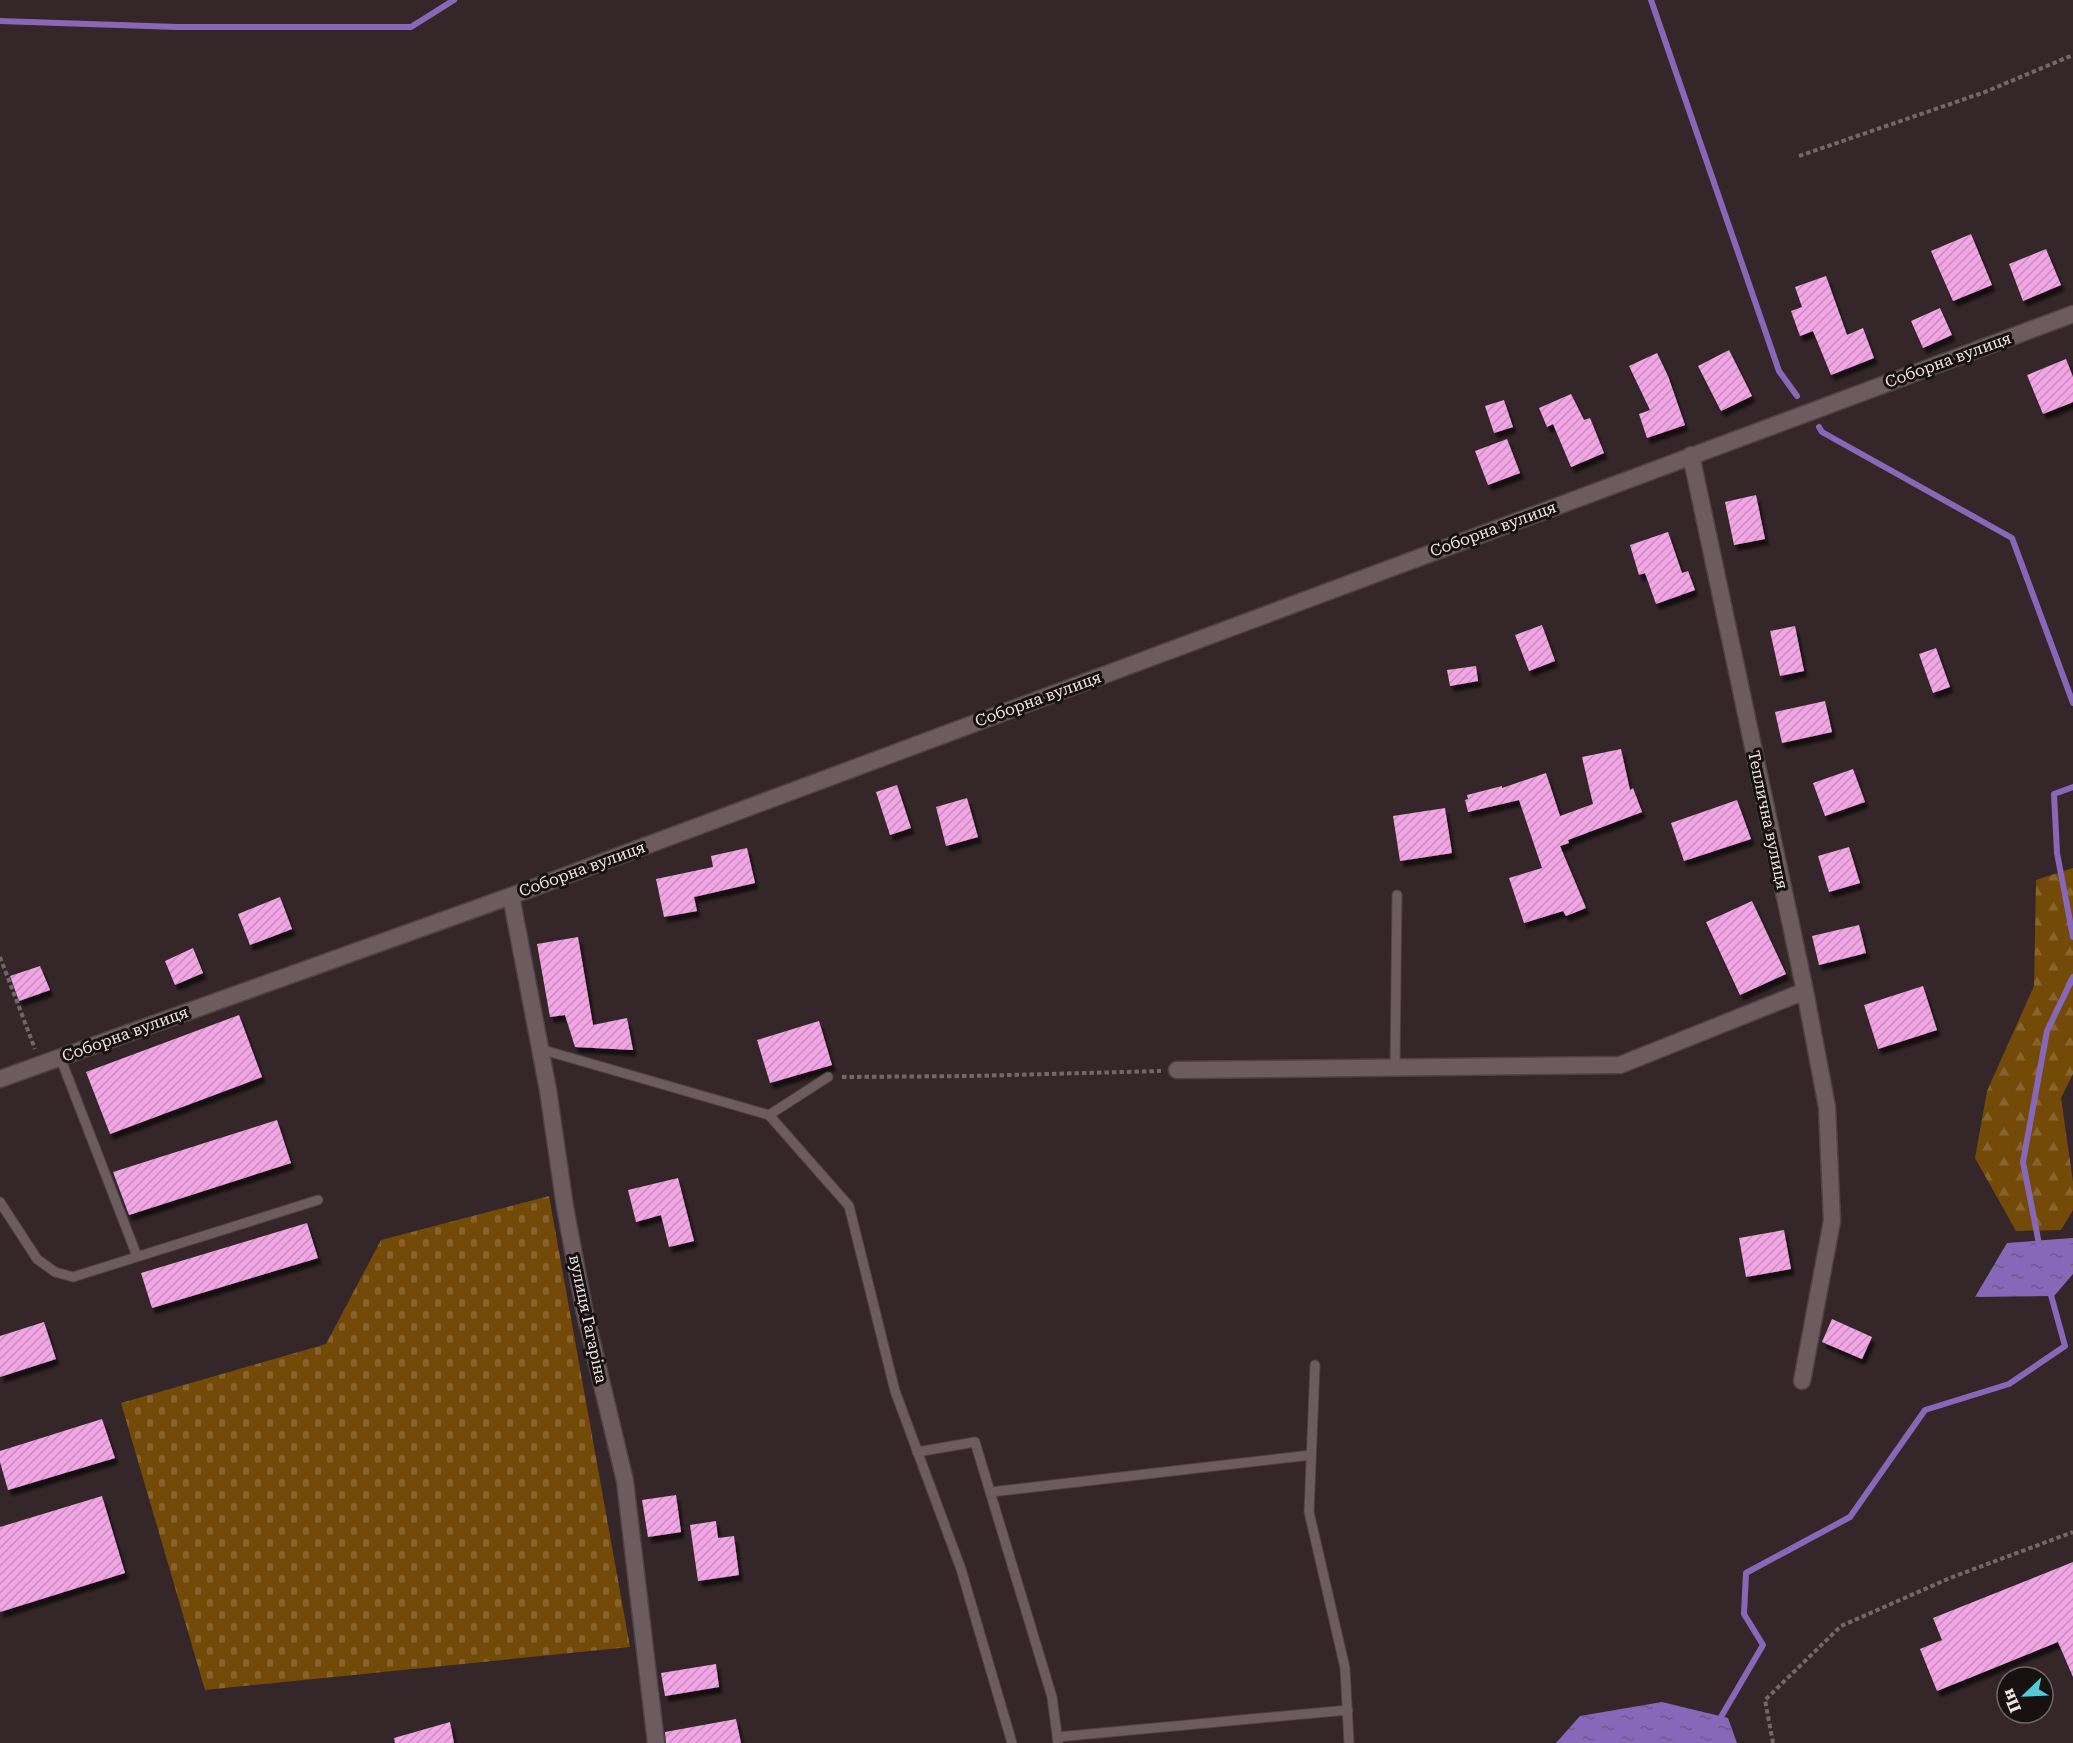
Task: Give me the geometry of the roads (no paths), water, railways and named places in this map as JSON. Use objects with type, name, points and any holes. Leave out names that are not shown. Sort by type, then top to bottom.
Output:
[{"type":"street","name":"Соборна вулиця","points":[[0,1079],[511,896],[2073,314]]},
{"type":"street","name":"Теплична вулиця","points":[[1690,455],[1805,991],[1827,1107],[1832,1221],[1802,1381]]},
{"type":"street","name":"вулиця Гагаріна","points":[[511,896],[540,1049],[565,1208],[584,1309],[625,1481],[656,1743]]},
{"type":"street","points":[[1177,1070],[1620,1065],[1805,991]]},
{"type":"lane","points":[[1395,1067],[1397,895]]},
{"type":"lane","points":[[540,1049],[769,1115],[849,1206],[895,1391],[961,1569],[1012,1743]]},
{"type":"lane","points":[[60,1058],[137,1256]]},
{"type":"lane","points":[[769,1115],[828,1077]]},
{"type":"lane","points":[[0,1202],[37,1259],[55,1272],[73,1277],[318,1200]]},
{"type":"lane","points":[[1315,1365],[1309,1512],[1345,1668],[1349,1743]]},
{"type":"lane","points":[[917,1452],[975,1442],[1052,1697],[1058,1740],[1348,1710]]},
{"type":"lane","points":[[991,1492],[1311,1455]]},
{"type":"water","points":[[2073,1238],[2073,1274],[2054,1296],[1975,1297],[2007,1243]]},
{"type":"water","points":[[1662,1702],[1728,1718],[1737,1743],[1556,1743],[1580,1716]]},
{"type":"waterway","points":[[0,21],[177,27],[411,27],[454,0]]},
{"type":"waterway","points":[[1651,0],[1779,371],[1797,396]]},
{"type":"waterway","points":[[1819,427],[1822,432],[2012,538],[2073,703]]},
{"type":"waterway","points":[[2073,787],[2054,794],[2057,853],[2073,937]]},
{"type":"waterway","points":[[2040,1249],[2023,1162],[2047,1031],[2073,977]]},
{"type":"waterway","points":[[1718,1722],[1763,1645],[1744,1614],[1746,1573],[1850,1517],[1925,1410],[2009,1384],[2065,1346],[2049,1288]]}]
